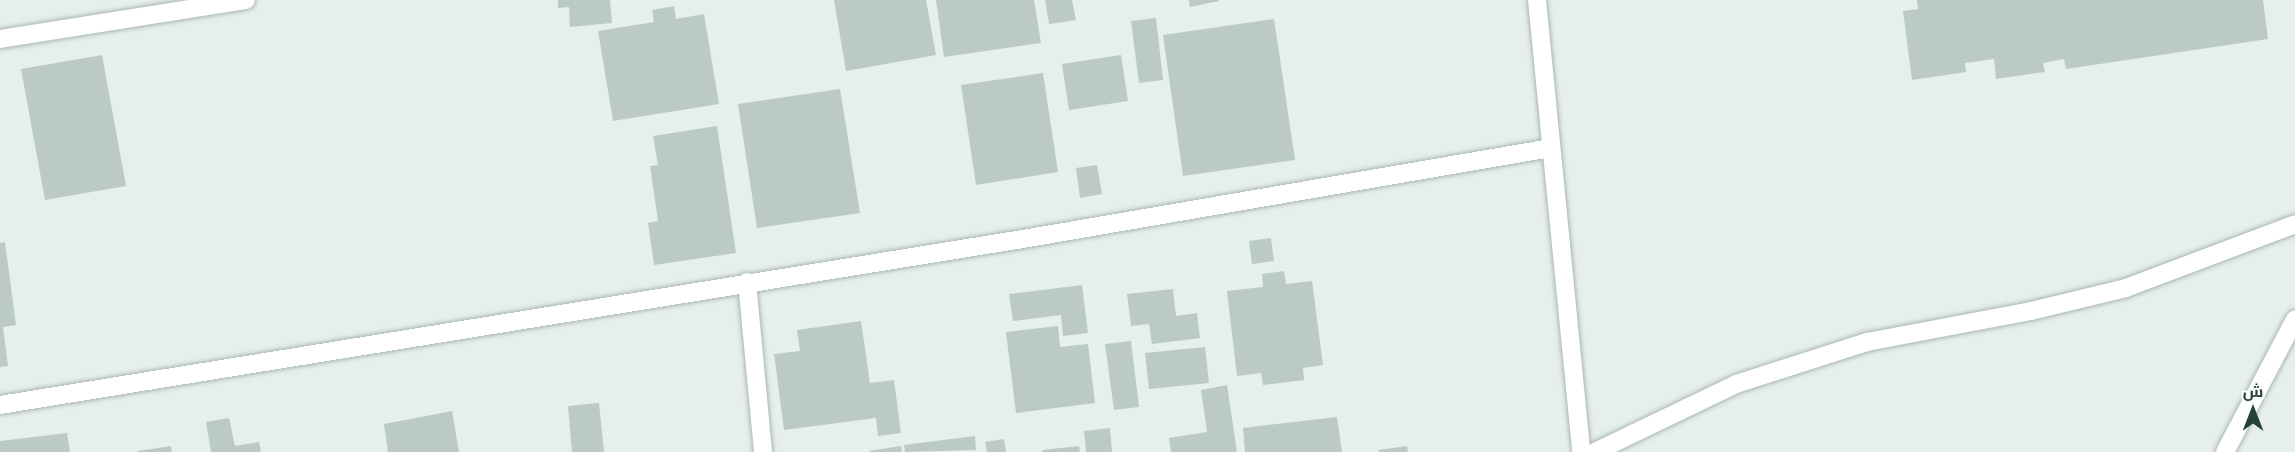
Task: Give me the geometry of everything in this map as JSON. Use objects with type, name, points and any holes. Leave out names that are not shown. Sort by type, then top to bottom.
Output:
[{"type":"street","points":[[0,39],[246,0]]},
{"type":"street","points":[[1537,0],[1581,452]]},
{"type":"street","points":[[0,405],[1551,148]]},
{"type":"street","points":[[1595,452],[1736,384],[1867,342],[2031,311],[2126,288],[2295,224]]},
{"type":"street","points":[[747,282],[763,452]]},
{"type":"street","points":[[2225,452],[2295,319]]},
{"type":"building","points":[[558,0],[610,0],[612,23],[570,27],[569,7],[558,8]]},
{"type":"building","points":[[834,0],[926,0],[936,55],[846,71]]},
{"type":"building","points":[[936,0],[1034,0],[1041,43],[944,57]]},
{"type":"building","points":[[1045,0],[1072,0],[1076,20],[1049,24]]},
{"type":"building","points":[[1189,0],[1219,0],[1219,1],[1190,7]]},
{"type":"building","points":[[1917,0],[2263,0],[2268,39],[2066,69],[2064,59],[2043,63],[2045,72],[1996,79],[1994,59],[1965,63],[1966,72],[1912,80],[1903,11],[1918,9]]},
{"type":"building","points":[[674,6],[676,19],[704,14],[719,104],[613,121],[598,31],[654,22],[652,10]]},
{"type":"building","points":[[1156,18],[1163,80],[1139,83],[1131,21]]},
{"type":"building","points":[[1274,19],[1295,160],[1183,176],[1163,35]]},
{"type":"building","points":[[102,55],[126,186],[45,200],[21,69]]},
{"type":"building","points":[[1121,55],[1128,101],[1069,110],[1062,64]]},
{"type":"building","points":[[1043,73],[1058,172],[976,185],[961,85]]},
{"type":"building","points":[[840,89],[860,213],[757,228],[738,104]]},
{"type":"building","points":[[717,126],[736,253],[654,265],[648,223],[658,221],[650,166],[658,165],[653,136]]},
{"type":"building","points":[[1097,165],[1102,194],[1080,198],[1076,168]]},
{"type":"building","points":[[1271,238],[1274,261],[1252,264],[1249,241]]},
{"type":"building","points":[[5,242],[16,325],[3,327],[8,366],[0,367],[0,243]]},
{"type":"building","points":[[1284,271],[1286,284],[1312,281],[1323,365],[1303,368],[1304,380],[1263,385],[1261,373],[1237,376],[1227,291],[1263,287],[1262,274]]},
{"type":"building","points":[[1082,285],[1088,333],[1063,336],[1061,315],[1013,321],[1009,294]]},
{"type":"building","points":[[1173,289],[1176,316],[1197,313],[1200,338],[1152,344],[1149,324],[1131,326],[1127,294]]},
{"type":"building","points":[[861,321],[870,383],[894,380],[901,433],[878,436],[876,418],[784,430],[774,354],[800,351],[797,330]]},
{"type":"building","points":[[1058,326],[1060,347],[1088,344],[1095,403],[1016,413],[1006,332]]},
{"type":"building","points":[[1131,341],[1139,407],[1114,410],[1105,344]]},
{"type":"building","points":[[1205,347],[1209,383],[1149,389],[1145,353]]},
{"type":"building","points":[[1227,385],[1237,452],[1171,452],[1169,438],[1207,432],[1201,390]]},
{"type":"building","points":[[599,403],[604,452],[572,452],[568,406]]},
{"type":"building","points":[[452,411],[459,452],[388,452],[384,424]]},
{"type":"building","points":[[1337,417],[1342,452],[1245,452],[1243,428]]},
{"type":"building","points":[[229,418],[235,446],[259,442],[261,452],[211,452],[206,422]]},
{"type":"building","points":[[1110,428],[1112,452],[1086,452],[1084,431]]},
{"type":"building","points":[[67,433],[70,452],[0,452],[0,441]]},
{"type":"building","points":[[975,436],[976,450],[905,452],[904,445]]},
{"type":"building","points":[[1004,439],[1006,452],[987,452],[985,442]]},
{"type":"building","points":[[171,446],[172,452],[138,452],[138,451]]},
{"type":"building","points":[[901,446],[902,452],[869,452],[869,451]]},
{"type":"building","points":[[1079,446],[1080,452],[1042,452],[1042,450]]},
{"type":"building","points":[[1407,446],[1408,452],[1379,452],[1378,450]]}]
